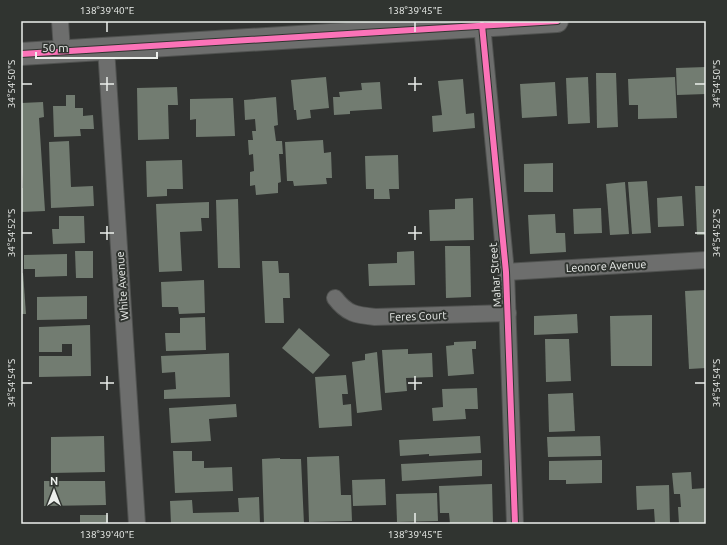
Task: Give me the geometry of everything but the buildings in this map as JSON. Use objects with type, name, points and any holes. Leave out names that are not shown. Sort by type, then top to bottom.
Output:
[{"type":"main road","points":[[21,54],[352,27],[482,26],[557,21]]},
{"type":"street","points":[[60,21],[62,51]]},
{"type":"street","name":"Mahar Street","points":[[482,26],[506,272],[515,524]]},
{"type":"street","name":"White Avenue","points":[[106,48],[137,524]]},
{"type":"street","name":"Leonore Avenue","points":[[506,272],[706,260]]},
{"type":"street","name":"Feres Court","points":[[335,298],[348,312],[359,316],[375,317],[508,313]]},
{"type":"cycle path","points":[[21,54],[557,21]]},
{"type":"cycle path","points":[[482,25],[506,272],[515,524]]}]
